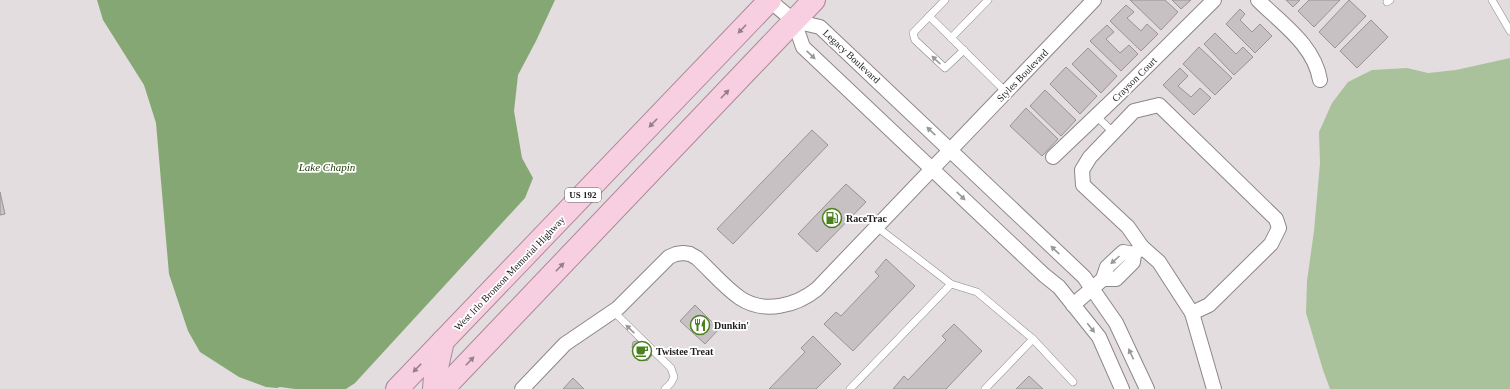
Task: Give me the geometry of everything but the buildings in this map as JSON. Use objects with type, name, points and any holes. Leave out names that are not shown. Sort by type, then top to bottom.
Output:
[{"type":"highway","name":"West Irlo Bronson Memorial Highway","points":[[397,389],[769,0]]},
{"type":"highway","name":"US 192","points":[[443,389],[814,0]]},
{"type":"highway","points":[[434,389],[435,376],[444,340]]},
{"type":"street","points":[[769,0],[794,21],[803,47],[1044,275],[1059,287],[1099,337],[1122,389]]},
{"type":"street","name":"Styles Boulevard","points":[[522,389],[564,344],[613,311],[669,257],[676,254],[690,254],[697,258],[733,292],[747,302],[766,306],[787,305],[808,296],[817,289],[933,169],[1094,0]]},
{"type":"street","name":"Crayson Court","points":[[1053,157],[1214,0]]},
{"type":"street","points":[[1258,0],[1305,46],[1315,62],[1320,80]]},
{"type":"street","name":"Legacy Boulevard","points":[[794,21],[820,26],[1084,277],[1116,323],[1147,389]]},
{"type":"street","points":[[1192,313],[1209,305],[1271,244],[1279,228],[1276,219],[1159,105],[1134,111],[1090,157],[1082,170],[1083,185],[1128,227],[1138,251],[1159,262],[1192,313],[1214,389]]},
{"type":"street","points":[[1073,305],[1103,280],[1116,279],[1133,262],[1138,251]]},
{"type":"lane","points":[[945,0],[914,33],[915,40],[945,68],[964,50]]},
{"type":"lane","points":[[1492,0],[1510,31]]},
{"type":"lane","points":[[951,38],[983,2]]},
{"type":"lane","points":[[929,16],[1006,92]]},
{"type":"lane","points":[[1096,116],[1114,132]]},
{"type":"lane","points":[[876,227],[951,284],[977,292],[1034,339],[1073,382]]},
{"type":"lane","points":[[850,389],[951,284]]},
{"type":"lane","points":[[613,311],[671,368],[674,377],[665,389]]},
{"type":"lane","points":[[985,389],[1034,339]]},
{"type":"shaded area","points":[[1510,58],[1510,389],[1330,389],[1306,313],[1307,281],[1314,231],[1320,163],[1319,132],[1332,103],[1348,82],[1372,70],[1407,68],[1428,73],[1456,70]]},
{"type":"water","name":"Lake Chapin","points":[[97,0],[555,0],[518,75],[514,111],[522,158],[533,178],[525,198],[355,383],[346,389],[295,389],[266,387],[239,377],[200,352],[188,331],[169,274],[156,123],[144,85],[103,20]]},
{"type":"place","name":"RaceTrac","points":[[832,218]]},
{"type":"place","name":"Dunkin'","points":[[700,325]]},
{"type":"place","name":"Twistee Treat","points":[[642,351]]}]
